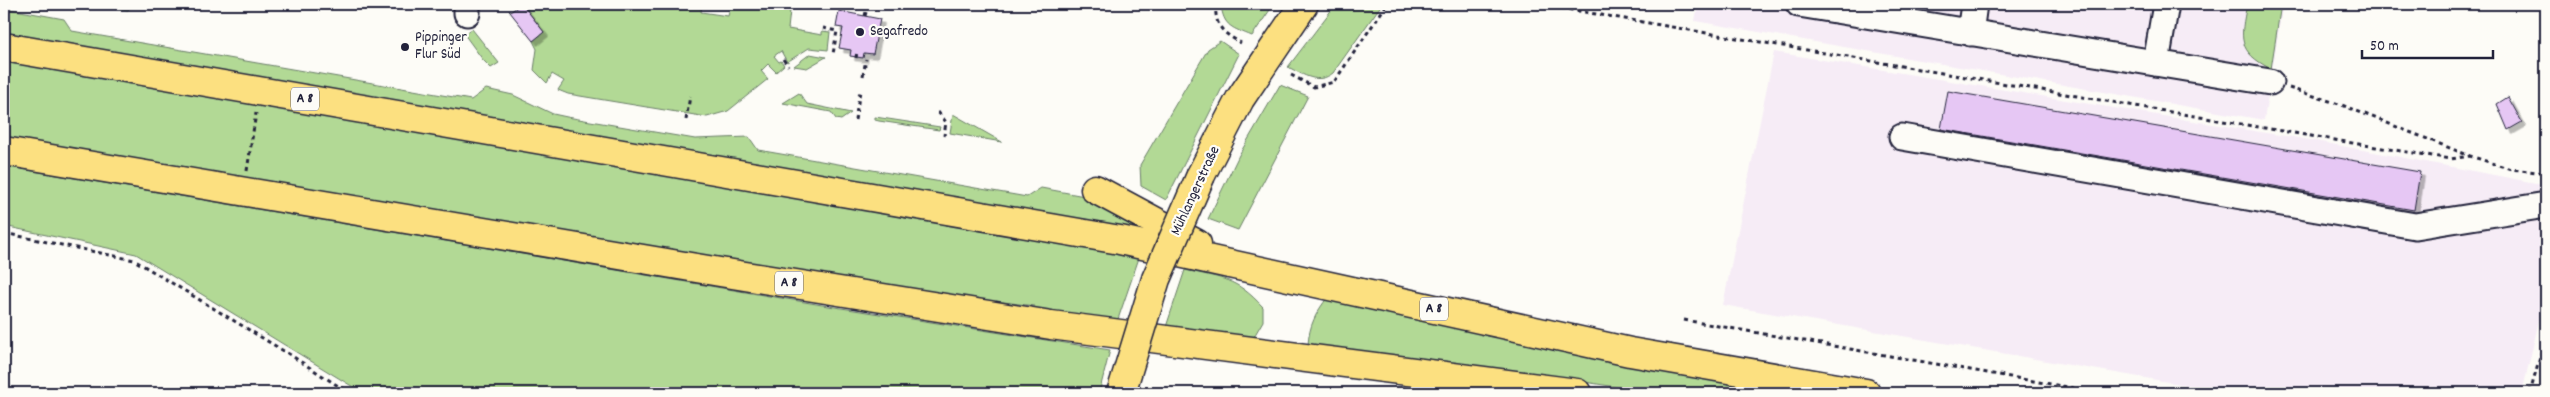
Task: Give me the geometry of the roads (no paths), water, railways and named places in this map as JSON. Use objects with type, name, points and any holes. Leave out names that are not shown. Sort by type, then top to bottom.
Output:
[{"type":"main road","name":"Mühlangerstraße","points":[[1121,393],[1156,280],[1201,175],[1240,99],[1304,4]]},
{"type":"main road","name":"A 8","points":[[4,47],[1110,238],[1630,352],[1866,393]]},
{"type":"main road","name":"A 8","points":[[4,151],[730,274],[1050,325],[1577,393]]},
{"type":"main road","points":[[1094,189],[1238,266]]},
{"type":"lane","points":[[1799,4],[1900,12],[1970,32],[2270,82]]},
{"type":"lane","points":[[1970,32],[1974,4]]},
{"type":"lane","points":[[2156,63],[2166,4]]},
{"type":"lane","points":[[1902,138],[2415,226],[2546,205]]},
{"type":"place","name":"Segafredo","points":[[860,32]]},
{"type":"place","name":"Pippinger Flur Süd","points":[[405,47]]}]
